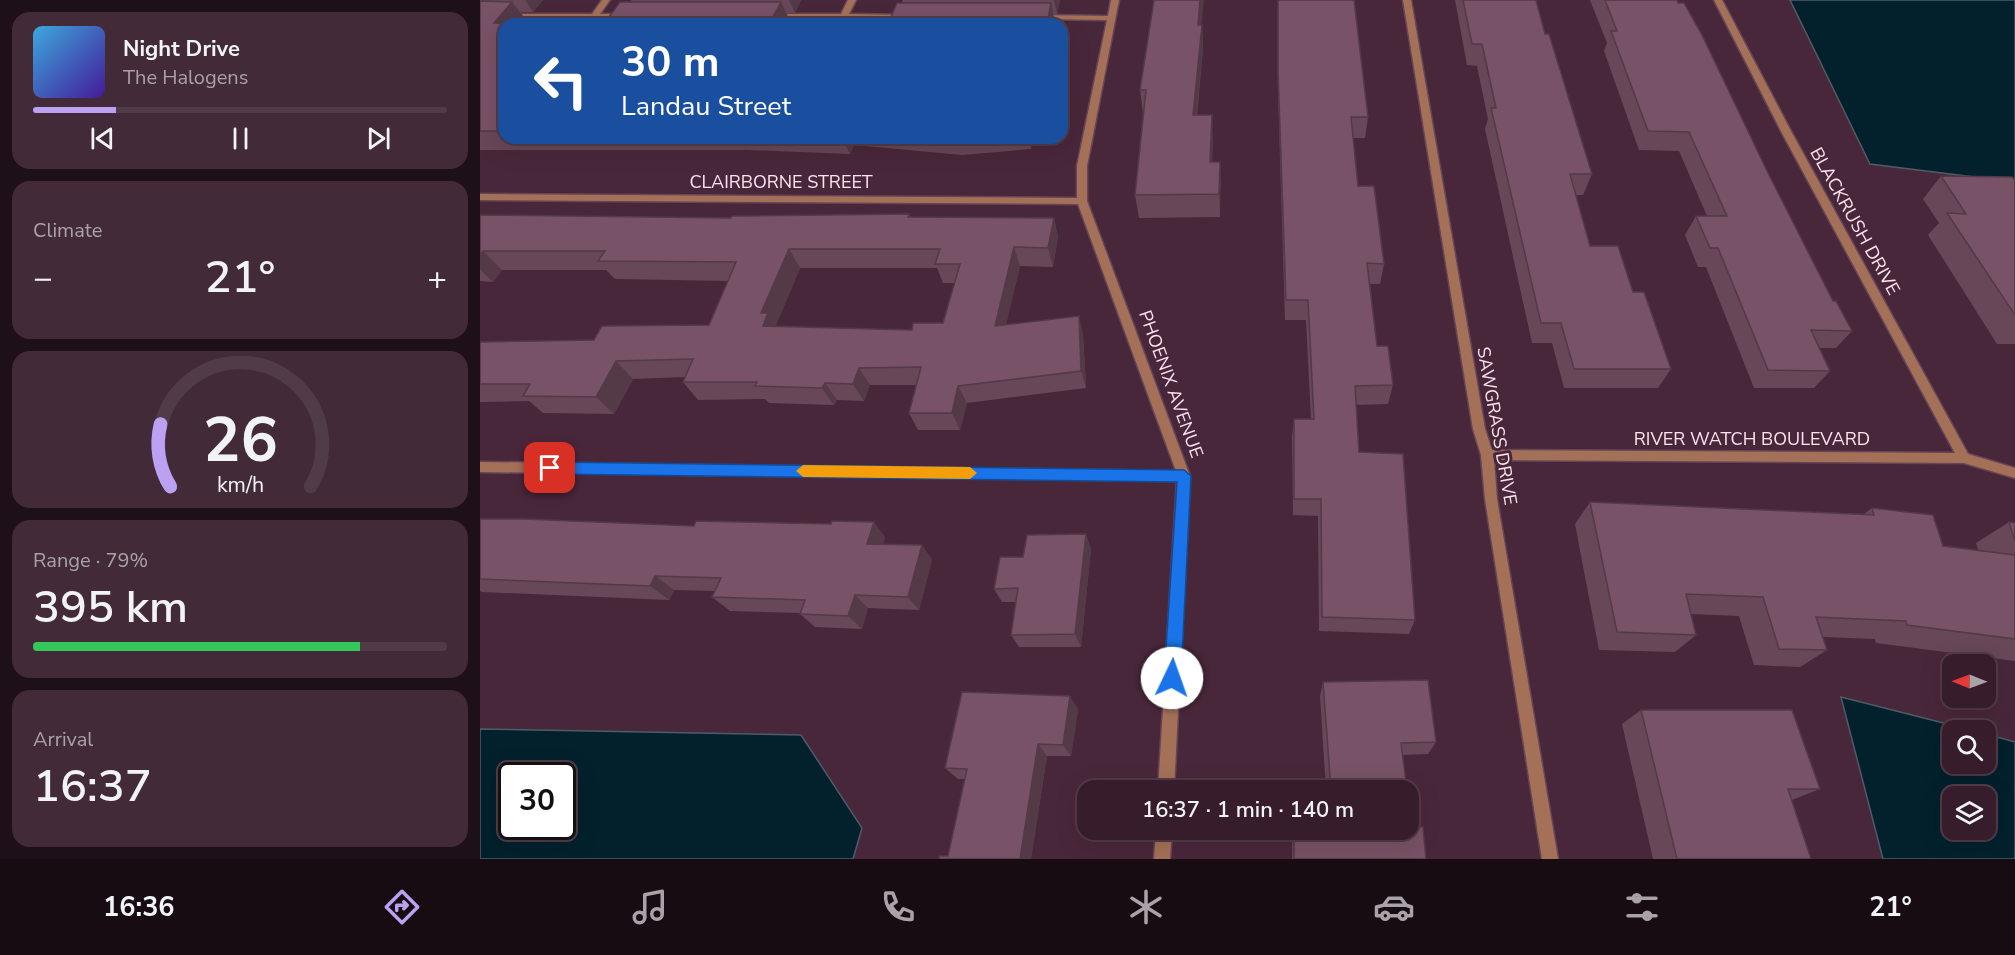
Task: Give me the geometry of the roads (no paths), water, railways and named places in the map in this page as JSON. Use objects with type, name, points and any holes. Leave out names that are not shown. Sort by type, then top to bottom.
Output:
[{"type":"street","points":[[594,16],[606,0]]},
{"type":"street","points":[[844,17],[852,0]]},
{"type":"street","name":"PHOENIX AVENUE","points":[[1115,0],[1082,166],[1082,201],[1184,476],[1167,780]]},
{"type":"street","name":"SAWGRASS DRIVE","points":[[1407,0],[1479,429],[1487,455],[1491,499],[1550,859]]},
{"type":"street","name":"BLACKRUSH DRIVE","points":[[1718,0],[1787,133],[1964,458]]},
{"type":"street","points":[[480,16],[630,16]]},
{"type":"street","points":[[761,16],[914,17]]},
{"type":"street","points":[[1030,17],[1112,18]]},
{"type":"street","name":"CLAIRBORNE STREET","points":[[480,197],[1082,201]]},
{"type":"street","name":"RIVER WATCH BOULEVARD","points":[[1487,455],[1964,458],[2015,473]]},
{"type":"street","points":[[480,467],[1184,476]]},
{"type":"street","points":[[1162,859],[1163,840]]},
{"type":"water","points":[[1790,0],[2015,0],[2015,182],[1870,164]]},
{"type":"water","points":[[1841,697],[1942,723],[1942,774],[1996,774],[1996,737],[2015,742],[2015,859],[1883,859]]},
{"type":"water","points":[[480,729],[801,735],[862,828],[853,859],[480,859]]}]
